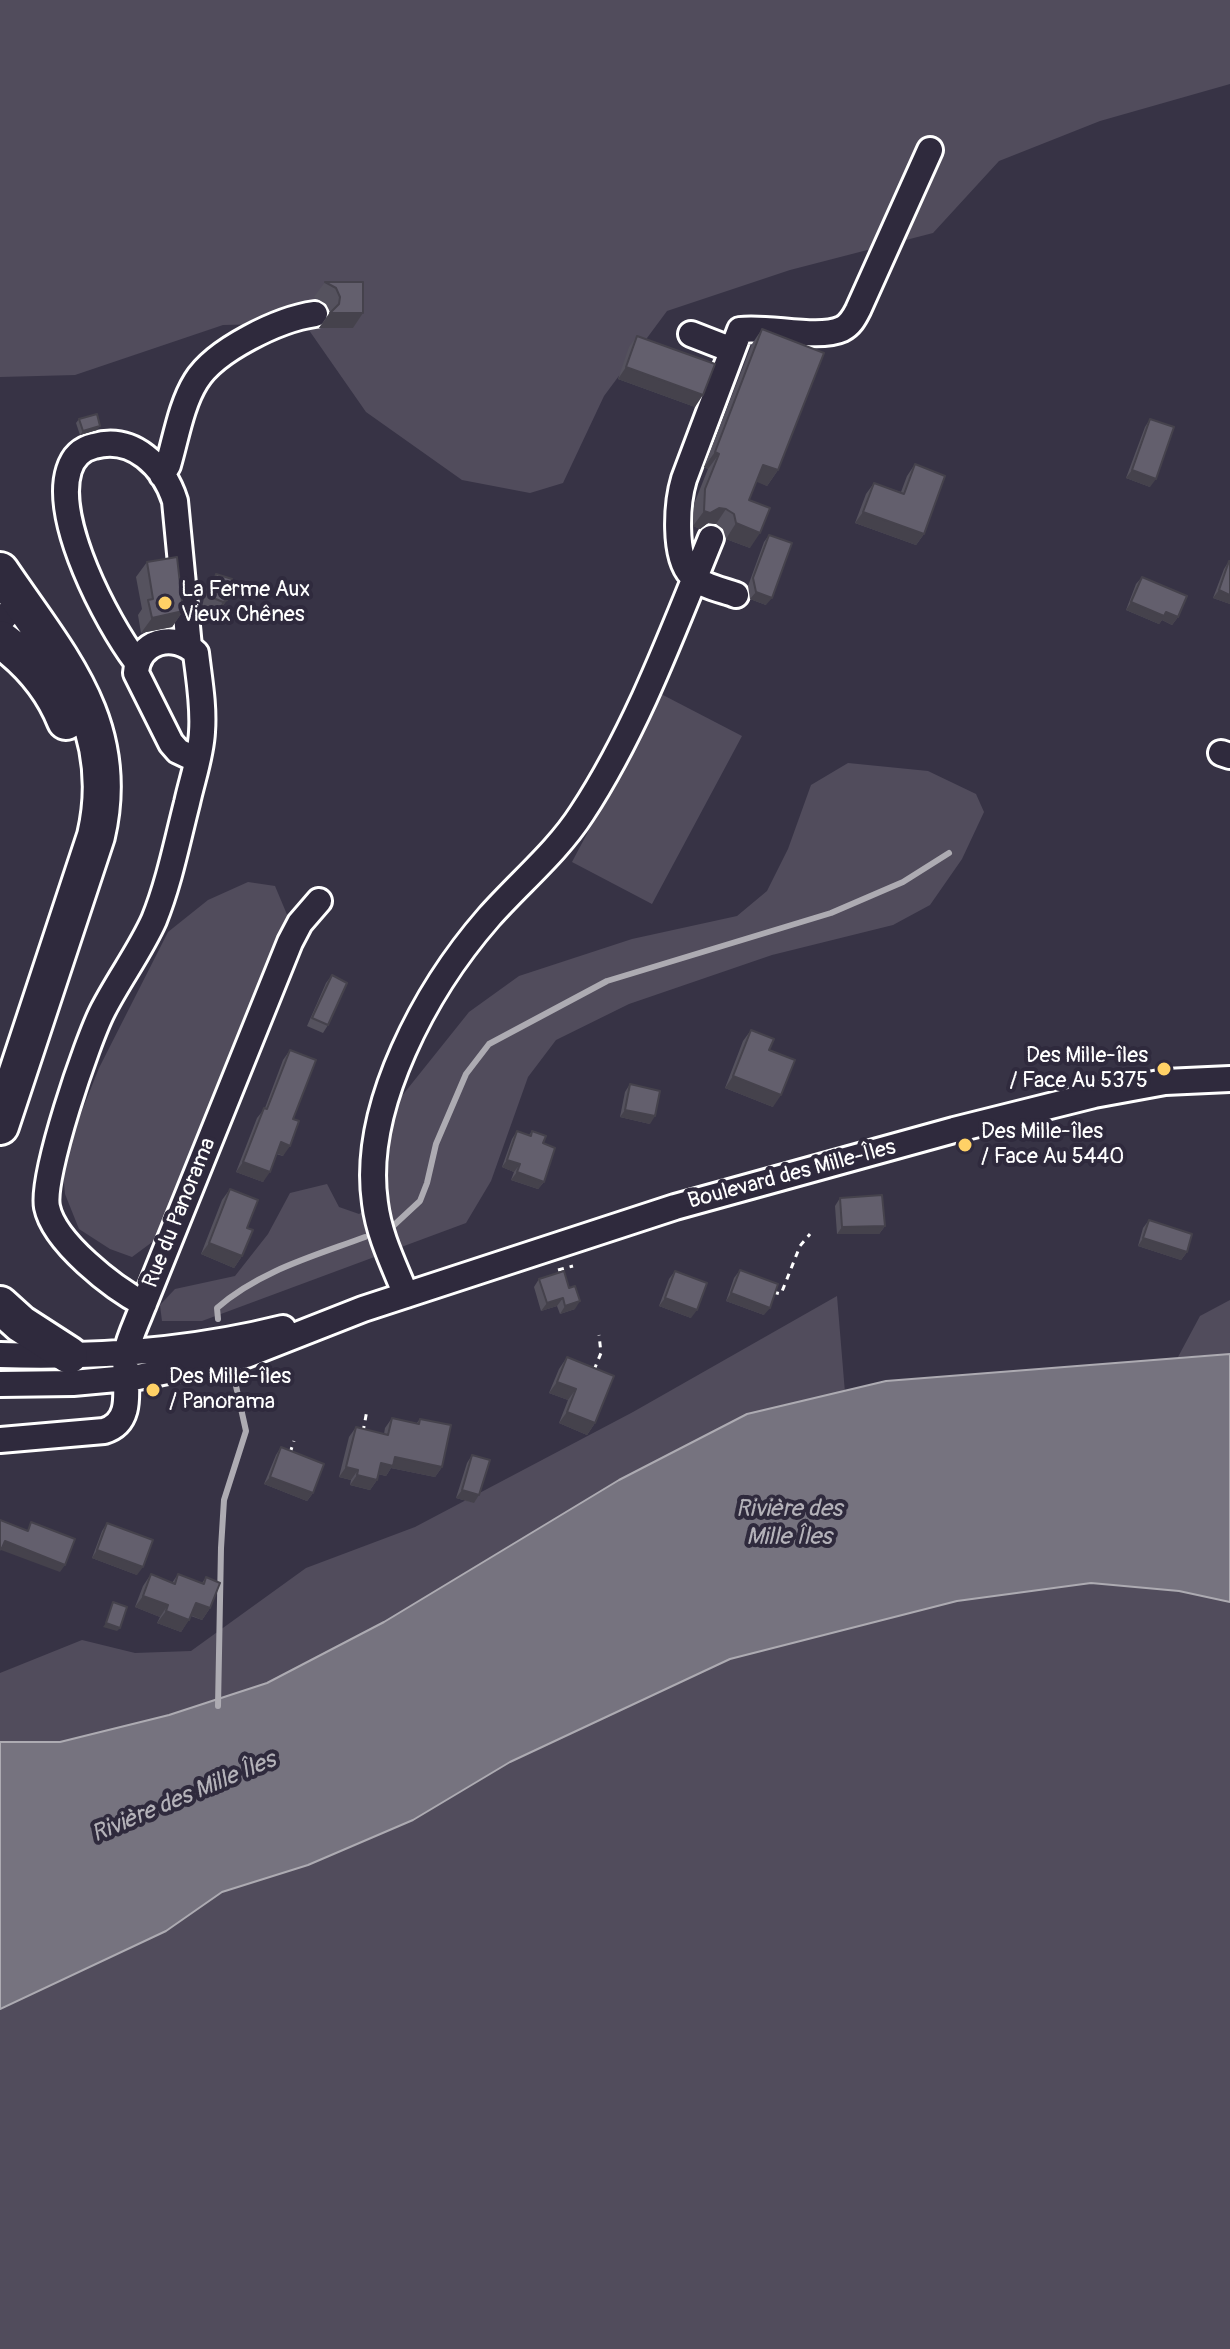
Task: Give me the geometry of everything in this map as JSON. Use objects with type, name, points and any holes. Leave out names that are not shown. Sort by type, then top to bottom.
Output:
[{"type":"highway","points":[[0,571],[10,612],[54,650],[87,707],[97,740],[103,788],[96,836],[0,1126]]},
{"type":"highway","points":[[0,639],[29,664],[53,694],[70,732],[78,775],[75,818],[69,841],[0,1050]]},
{"type":"highway","points":[[0,1305],[21,1324],[69,1355]]},
{"type":"street","points":[[736,595],[694,579],[684,565],[680,553],[680,492],[740,330],[788,340],[841,330],[852,321],[930,150]]},
{"type":"street","points":[[162,475],[168,465],[189,395],[207,367],[231,349],[268,329],[315,314]]},
{"type":"street","points":[[691,334],[732,350]]},
{"type":"street","points":[[189,647],[175,501],[170,486],[139,452],[114,442],[86,448],[76,455],[66,484],[71,524],[84,566],[119,639],[136,661],[140,683],[171,743],[178,751],[197,760]]},
{"type":"street","points":[[406,1295],[377,1218],[373,1170],[377,1132],[399,1066],[420,1020],[460,955],[489,917],[561,841],[589,803],[643,697],[711,538]]},
{"type":"street","points":[[136,661],[151,645],[166,641],[181,641],[196,653],[202,735],[170,869],[155,917],[93,1034],[53,1158],[47,1183],[47,1207],[58,1232],[75,1250],[120,1290],[144,1304]]},
{"type":"street","name":"Rue du Panorama","points":[[0,1440],[111,1429],[120,1422],[125,1410],[126,1352],[144,1304],[290,942],[300,923],[319,901]]},
{"type":"street","name":"Boulevard des Mille-Îles","points":[[0,1384],[73,1383],[125,1378],[171,1372],[246,1355],[363,1309],[634,1219],[954,1130],[1123,1089],[1165,1082],[1230,1079]]},
{"type":"street","name":"Boulevard des Mille-Îles","points":[[0,1355],[126,1352],[240,1338],[363,1309]]},
{"type":"path","points":[[773,1292],[781,1294],[800,1246],[810,1234]]},
{"type":"path","points":[[548,1272],[573,1266]]},
{"type":"path","points":[[593,1374],[601,1353],[599,1335]]},
{"type":"path","points":[[363,1436],[367,1410]]},
{"type":"path","points":[[290,1453],[294,1441]]},
{"type":"shaded area","points":[[0,0],[1230,0],[1230,84],[1100,121],[999,161],[933,233],[790,270],[667,311],[604,396],[563,483],[530,493],[462,480],[366,412],[304,323],[223,325],[75,375],[0,377]]},
{"type":"shaded area","points":[[661,694],[742,736],[652,904],[572,862]]},
{"type":"shaded area","points":[[848,763],[928,771],[976,794],[984,812],[962,859],[930,905],[893,925],[772,955],[629,1004],[556,1040],[528,1077],[491,1181],[466,1223],[202,1321],[162,1321],[160,1305],[175,1289],[235,1276],[268,1234],[290,1193],[327,1184],[339,1207],[359,1214],[386,1198],[393,1107],[469,1012],[519,976],[632,939],[737,916],[767,891],[788,849],[811,785]]},
{"type":"shaded area","points":[[248,882],[275,886],[288,917],[240,1042],[155,1240],[132,1257],[110,1249],[79,1229],[65,1194],[62,1161],[99,1068],[168,932],[208,900]]},
{"type":"shaded area","points":[[837,1296],[845,1393],[747,1414],[619,1480],[384,1622],[267,1683],[169,1715],[60,1742],[0,1742],[0,1673],[82,1640],[135,1653],[191,1651],[306,1568],[415,1527],[633,1412]]},
{"type":"shaded area","points":[[1230,1300],[1230,1354],[1178,1357],[1200,1316]]},
{"type":"shaded area","points":[[1091,1583],[1179,1591],[1230,1602],[1230,2349],[0,2349],[0,2009],[166,1931],[222,1892],[308,1865],[413,1820],[510,1762],[730,1659],[957,1601]]},
{"type":"water","name":"Rivière des Mille Îles","points":[[1230,1354],[1230,1602],[1179,1591],[1091,1583],[957,1601],[730,1659],[510,1762],[413,1820],[308,1865],[222,1892],[166,1931],[0,2009],[0,1742],[60,1742],[169,1715],[267,1683],[384,1622],[619,1480],[747,1414],[886,1381]]},
{"type":"building","points":[[325,282],[363,282],[363,313],[330,313],[339,304],[340,297],[336,288]]},
{"type":"building","points":[[762,329],[824,353],[778,470],[763,465],[749,500],[770,508],[760,533],[736,523],[734,514],[726,509],[719,508],[710,513],[704,511],[705,489],[719,454],[715,452]]},
{"type":"building","points":[[637,336],[715,364],[703,395],[626,367]]},
{"type":"building","points":[[97,414],[100,426],[83,431],[79,419]]},
{"type":"building","points":[[1150,419],[1174,427],[1156,479],[1132,470]]},
{"type":"building","points":[[915,464],[945,476],[924,534],[863,512],[874,483],[904,494]]},
{"type":"building","points":[[769,535],[792,543],[772,598],[756,592],[753,578]]},
{"type":"building","points":[[177,557],[183,611],[152,618],[148,600],[153,599],[147,562]]},
{"type":"building","points":[[1230,561],[1230,595],[1219,590]]},
{"type":"building","points":[[216,574],[232,579],[227,600],[223,602],[211,597]]},
{"type":"building","points":[[1142,577],[1187,596],[1178,617],[1166,612],[1164,616],[1131,602]]},
{"type":"building","points":[[332,975],[347,983],[328,1025],[312,1018]]},
{"type":"building","points":[[751,1030],[774,1039],[769,1050],[795,1060],[781,1095],[733,1076]]},
{"type":"building","points":[[290,1050],[316,1060],[293,1119],[299,1121],[290,1146],[281,1142],[270,1172],[243,1162]]},
{"type":"building","points":[[630,1084],[660,1091],[655,1116],[625,1110]]},
{"type":"building","points":[[517,1131],[531,1136],[532,1131],[546,1136],[543,1143],[555,1148],[544,1182],[517,1172],[520,1164],[507,1160]]},
{"type":"building","points":[[230,1189],[258,1200],[247,1228],[253,1230],[242,1256],[209,1243]]},
{"type":"building","points":[[882,1195],[885,1226],[842,1227],[840,1198]]},
{"type":"building","points":[[1149,1220],[1192,1234],[1187,1252],[1143,1238]]},
{"type":"building","points":[[740,1270],[778,1284],[770,1308],[731,1293]]},
{"type":"building","points":[[564,1271],[569,1288],[575,1286],[580,1301],[565,1306],[563,1298],[547,1303],[539,1279]]},
{"type":"building","points":[[675,1271],[707,1283],[697,1310],[665,1298]]},
{"type":"building","points":[[567,1357],[614,1376],[595,1423],[567,1412],[576,1389],[557,1382]]},
{"type":"building","points":[[392,1418],[419,1424],[420,1419],[451,1425],[442,1467],[395,1457],[393,1466],[381,1463],[377,1480],[357,1475],[358,1470],[346,1467],[356,1427],[388,1435]]},
{"type":"building","points":[[281,1447],[324,1464],[313,1493],[270,1477]]},
{"type":"building","points":[[472,1455],[490,1460],[479,1495],[462,1490]]},
{"type":"building","points":[[0,1520],[28,1531],[31,1522],[75,1539],[65,1565],[5,1541],[0,1548]]},
{"type":"building","points":[[107,1523],[153,1540],[143,1567],[97,1550]]},
{"type":"building","points":[[151,1574],[175,1584],[178,1574],[204,1584],[206,1577],[220,1583],[210,1608],[196,1603],[189,1620],[166,1611],[168,1605],[143,1596]]},
{"type":"building","points":[[113,1602],[127,1607],[120,1628],[106,1623]]},
{"type":"waterway","points":[[392,1227],[420,1201],[436,1144],[466,1074],[489,1044],[607,981],[831,913],[903,882],[949,853]]},
{"type":"waterway","points":[[218,1319],[217,1308],[251,1284],[288,1266],[365,1237]]},
{"type":"waterway","points":[[218,1706],[224,1500],[246,1431],[236,1386]]},
{"type":"place","name":"La Ferme Aux Vieux Chênes","points":[[165,603]]},
{"type":"place","name":"Des Mille-îles / Face Au 5375","points":[[1164,1069]]},
{"type":"place","name":"Des Mille-îles / Face Au 5440","points":[[965,1145]]},
{"type":"place","name":"Des Mille-îles / Panorama","points":[[153,1390]]}]
